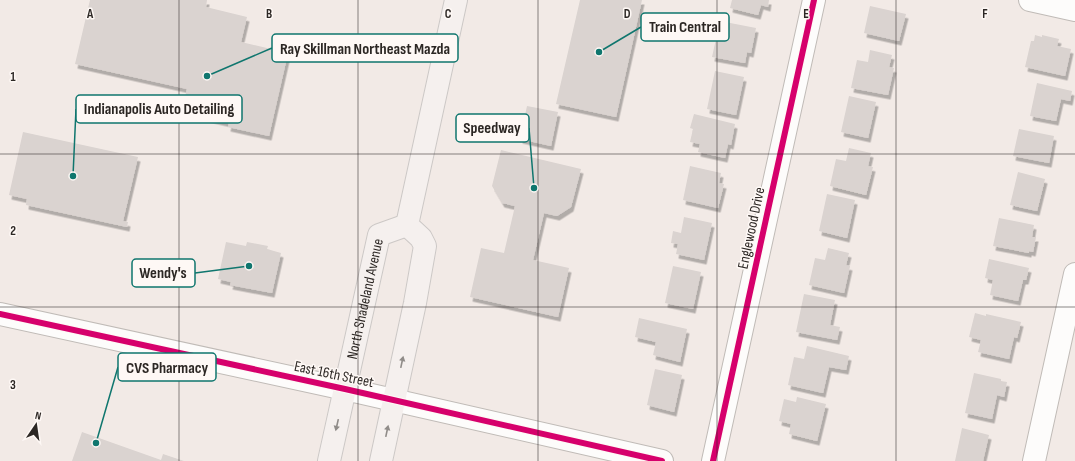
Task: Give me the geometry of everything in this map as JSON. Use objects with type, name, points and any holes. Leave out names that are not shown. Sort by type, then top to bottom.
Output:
[{"type":"main road","points":[[381,461],[415,303],[425,246],[421,238],[407,225],[456,0]]},
{"type":"main road","name":"North Shadeland Avenue","points":[[329,461],[380,235],[407,225]]},
{"type":"street","name":"Englewood Drive","points":[[713,461],[814,0]]},
{"type":"street","points":[[1030,0],[1075,10]]},
{"type":"street","points":[[1034,461],[1075,274]]},
{"type":"street","name":"East 16th Street","points":[[0,314],[345,389],[662,461]]},
{"type":"building","points":[[90,0],[207,0],[206,7],[247,17],[241,42],[288,53],[269,136],[228,127],[229,123],[181,112],[187,89],[75,64]]},
{"type":"building","points":[[580,0],[642,0],[616,117],[556,104]]},
{"type":"building","points":[[732,0],[769,0],[768,7],[761,5],[758,15],[730,8]]},
{"type":"building","points":[[870,6],[906,14],[899,41],[864,33]]},
{"type":"building","points":[[720,21],[756,28],[751,53],[747,52],[745,63],[712,57]]},
{"type":"building","points":[[1035,35],[1059,39],[1057,46],[1071,49],[1065,76],[1025,67],[1031,41],[1034,41]]},
{"type":"building","points":[[870,50],[892,55],[889,67],[894,68],[888,95],[851,88],[857,60],[868,62]]},
{"type":"building","points":[[715,71],[744,77],[736,115],[707,109]]},
{"type":"building","points":[[1037,83],[1072,91],[1070,101],[1061,99],[1056,121],[1030,116]]},
{"type":"building","points":[[849,96],[876,102],[868,138],[841,132]]},
{"type":"building","points":[[527,106],[558,112],[551,146],[520,139]]},
{"type":"building","points":[[694,114],[735,124],[731,145],[728,144],[725,158],[698,152],[700,144],[690,142],[693,129],[690,128]]},
{"type":"building","points":[[1019,129],[1054,136],[1049,163],[1013,156]]},
{"type":"building","points":[[23,132],[138,157],[123,221],[128,222],[127,227],[26,205],[27,199],[9,195]]},
{"type":"building","points":[[849,148],[871,153],[868,166],[873,167],[866,195],[830,186],[836,159],[846,161]]},
{"type":"building","points":[[501,150],[581,169],[571,207],[557,216],[544,213],[533,260],[569,268],[558,317],[470,297],[481,248],[504,253],[515,206],[502,203],[492,186]]},
{"type":"building","points":[[690,166],[721,173],[719,183],[724,184],[718,208],[683,200]]},
{"type":"building","points":[[1018,172],[1045,179],[1037,211],[1010,205]]},
{"type":"building","points":[[827,194],[855,200],[847,238],[819,231]]},
{"type":"building","points":[[684,217],[712,223],[704,260],[676,254],[678,244],[671,243],[673,231],[681,233]]},
{"type":"building","points":[[999,218],[1034,225],[1032,237],[1036,237],[1033,252],[1029,251],[1029,253],[993,246]]},
{"type":"building","points":[[226,242],[246,246],[247,242],[268,246],[267,249],[281,253],[272,293],[230,285],[231,282],[218,279]]},
{"type":"building","points":[[828,248],[849,253],[846,265],[850,266],[844,293],[809,285],[815,258],[825,260]]},
{"type":"building","points":[[989,259],[1029,268],[1026,280],[1023,280],[1018,301],[990,295],[993,280],[985,278]]},
{"type":"building","points":[[673,266],[701,272],[693,309],[665,303]]},
{"type":"building","points":[[804,294],[835,300],[830,325],[840,327],[837,340],[796,332]]},
{"type":"building","points":[[975,313],[1021,322],[1017,338],[1014,337],[1009,359],[978,352],[981,340],[969,337]]},
{"type":"building","points":[[639,318],[687,329],[680,362],[653,355],[656,342],[635,337]]},
{"type":"building","points":[[807,346],[849,356],[846,370],[829,367],[823,393],[788,385],[794,357],[804,359]]},
{"type":"building","points":[[655,369],[682,375],[674,412],[647,405]]},
{"type":"building","points":[[974,373],[1001,379],[1001,381],[1007,382],[1004,397],[997,395],[992,419],[965,413]]},
{"type":"building","points":[[797,397],[826,404],[817,441],[789,434],[791,424],[779,421],[784,399],[796,402]]},
{"type":"building","points":[[962,428],[989,435],[983,461],[955,461]]},
{"type":"building","points":[[82,432],[161,460],[163,454],[184,461],[72,461]]},
{"type":"cycle path","points":[[713,461],[814,0]]},
{"type":"cycle path","points":[[0,314],[345,389],[662,461]]},
{"type":"place","name":"Train Central","points":[[599,52]]},
{"type":"place","name":"Ray Skillman Northeast Mazda","points":[[207,76]]},
{"type":"place","name":"Indianapolis Auto Detailing","points":[[73,176]]},
{"type":"place","name":"Speedway","points":[[534,188]]},
{"type":"place","name":"Wendy's","points":[[249,266]]},
{"type":"place","name":"CVS Pharmacy","points":[[96,443]]}]
